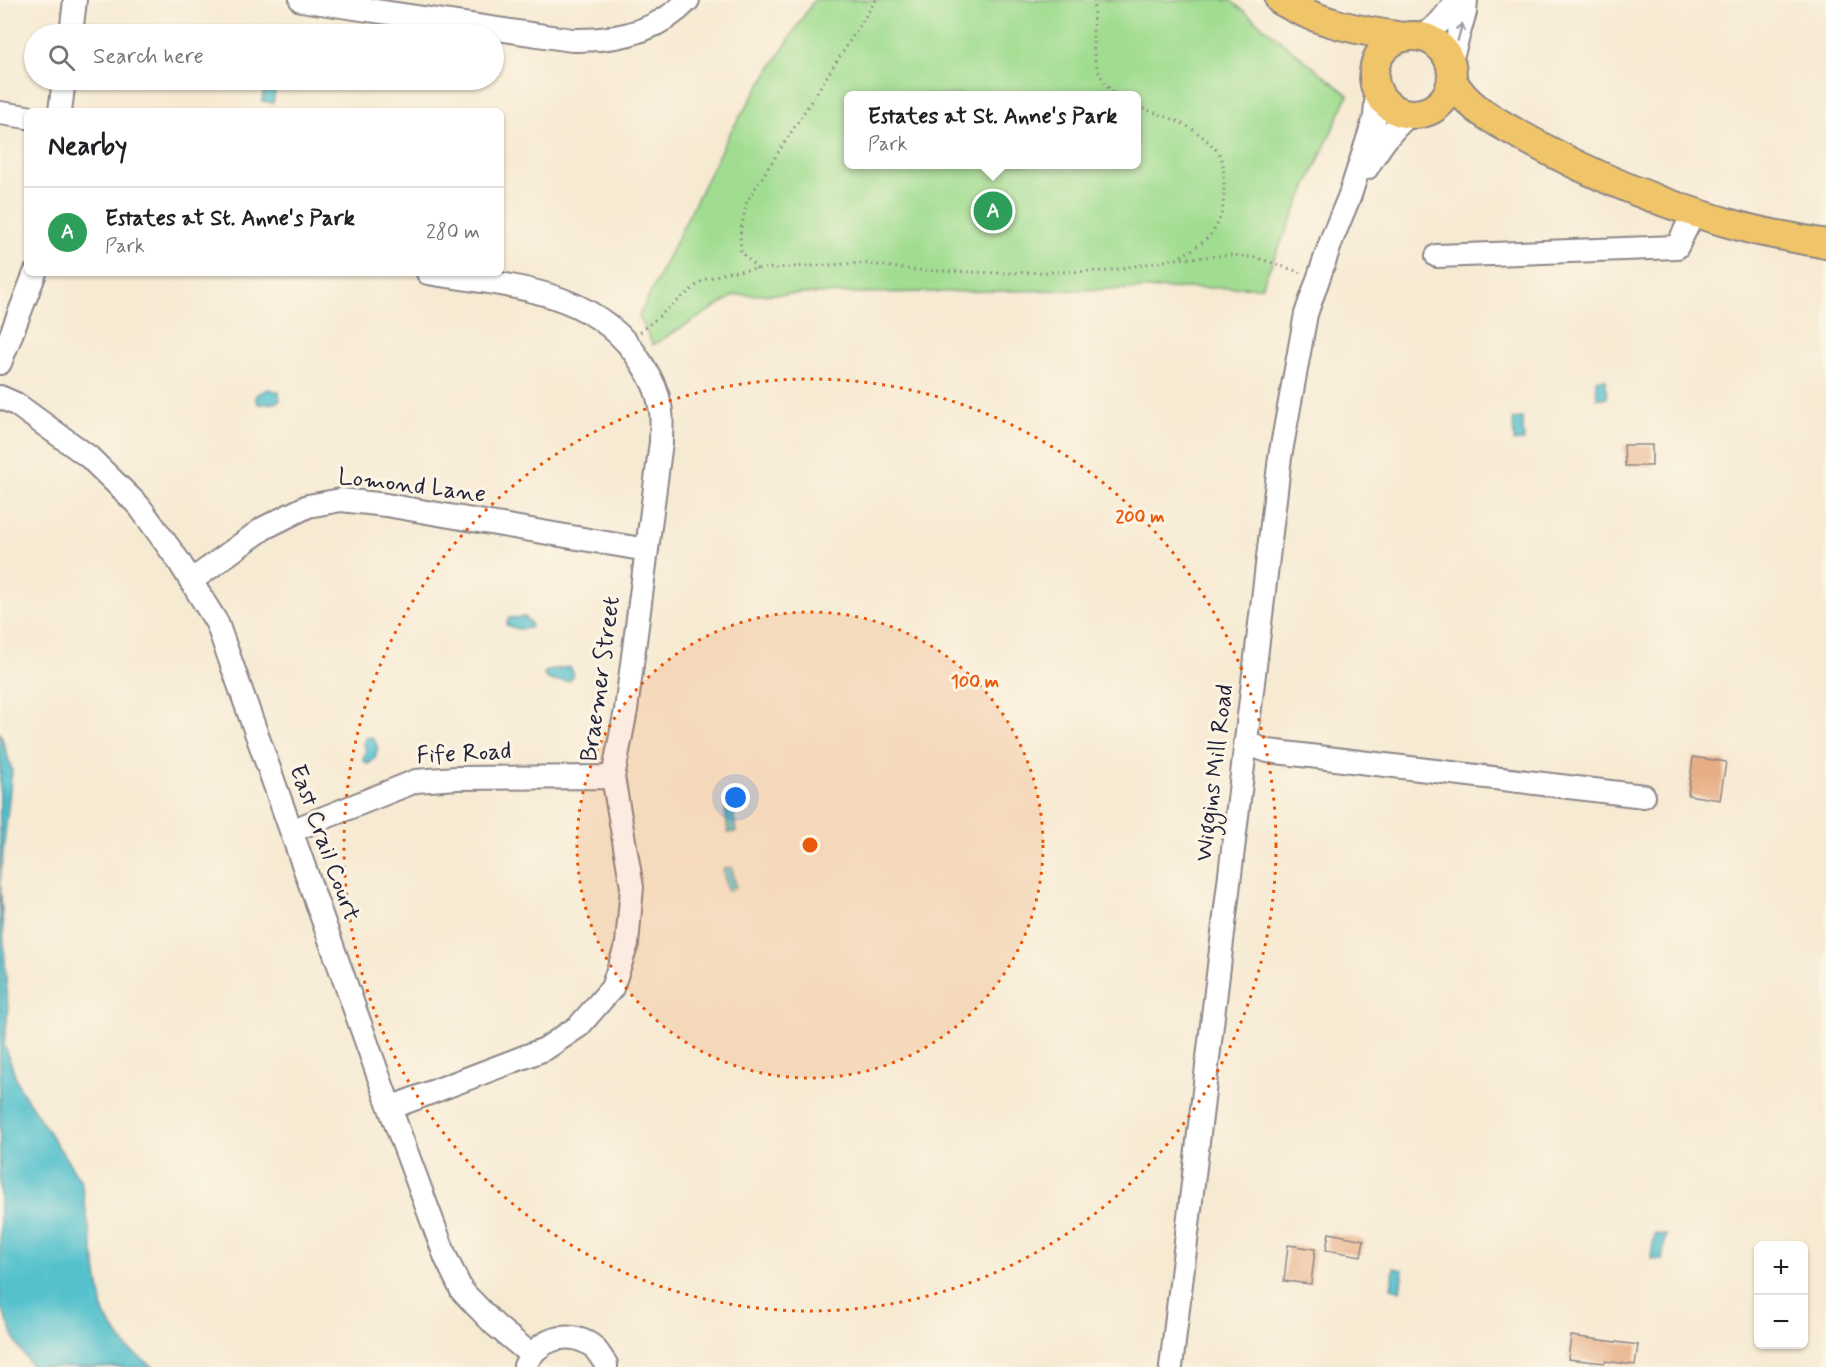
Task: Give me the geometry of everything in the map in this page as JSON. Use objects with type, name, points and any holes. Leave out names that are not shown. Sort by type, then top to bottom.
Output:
[{"type":"main road","points":[[1290,6],[1351,28],[1431,40],[1441,48],[1460,95],[1474,107],[1544,149],[1601,175],[1694,213],[1751,229],[1826,244]]},
{"type":"main road","points":[[1290,6],[1358,52],[1376,80],[1384,100],[1393,108],[1419,112],[1544,149]]},
{"type":"main road","points":[[1376,80],[1382,51],[1392,42],[1412,37]]},
{"type":"main road","points":[[1419,112],[1444,99],[1451,72]]},
{"type":"street","points":[[71,24],[75,0]]},
{"type":"street","points":[[301,0],[464,24]]},
{"type":"street","points":[[504,30],[572,40],[599,41],[625,37],[655,24],[688,0]]},
{"type":"street","points":[[1412,37],[1428,33],[1438,24],[1456,0]]},
{"type":"street","points":[[1451,72],[1466,0]]},
{"type":"street","name":"Wiggins Mill Road","points":[[1170,1367],[1280,457],[1306,314],[1350,195],[1375,117],[1376,80]]},
{"type":"street","points":[[60,108],[63,90]]},
{"type":"street","name":"Wiggins Mill Road","points":[[1350,195],[1380,146],[1396,125],[1419,112]]},
{"type":"street","points":[[0,113],[24,117]]},
{"type":"street","points":[[1437,256],[1677,247],[1694,213]]},
{"type":"street","points":[[0,363],[34,276]]},
{"type":"street","name":"Braemer Street","points":[[390,1108],[545,1049],[579,1026],[612,988],[627,944],[632,887],[613,777],[626,710],[661,442],[660,406],[650,376],[627,342],[614,329],[579,305],[533,290],[447,276]]},
{"type":"street","name":"East Crail Court","points":[[0,397],[16,404],[89,457],[139,506],[217,623],[390,1108],[446,1258],[462,1291],[527,1360],[548,1340],[571,1337],[592,1346],[606,1367]]},
{"type":"street","name":"Lomond Lane","points":[[191,581],[264,528],[308,506],[341,500],[386,505],[647,550]]},
{"type":"street","points":[[1245,743],[1268,751],[1644,796]]},
{"type":"street","name":"Fife Road","points":[[291,831],[416,781],[457,778],[613,777]]},
{"type":"path","points":[[757,269],[741,251],[740,234],[747,201],[876,0]]},
{"type":"path","points":[[1094,0],[1092,49],[1095,67],[1104,85],[1110,91]]},
{"type":"path","points":[[1141,109],[1175,118],[1195,131],[1218,153],[1223,163],[1224,201],[1221,218],[1213,233],[1199,247],[1176,259]]},
{"type":"path","points":[[627,342],[703,280],[728,272],[757,269],[863,263],[914,270],[988,273],[1106,271],[1176,259],[1232,255],[1258,258],[1318,279]]},
{"type":"green space","points":[[814,0],[1230,0],[1348,95],[1261,287],[735,295],[653,345],[639,316],[729,134]]},
{"type":"water","points":[[264,90],[275,90],[273,103],[262,101]]},
{"type":"water","points":[[1606,379],[1607,398],[1597,398],[1596,380]]},
{"type":"water","points":[[268,389],[279,392],[280,400],[275,403],[259,404],[256,395]]},
{"type":"water","points":[[1522,418],[1524,441],[1514,441],[1513,419]]},
{"type":"water","points":[[525,617],[531,624],[530,628],[518,629],[506,625],[509,618]]},
{"type":"water","points":[[570,667],[574,674],[570,681],[552,680],[544,675],[545,672]]},
{"type":"water","points":[[0,732],[12,770],[0,881]]},
{"type":"water","points":[[371,737],[377,747],[374,759],[368,764],[363,760],[366,750],[363,743],[366,738]]},
{"type":"water","points":[[733,807],[736,832],[728,833],[725,808]]},
{"type":"water","points":[[732,867],[736,887],[729,891],[726,888],[723,870]]},
{"type":"water","points":[[0,881],[8,1011],[4,1044],[20,1089],[81,1181],[104,1315],[128,1349],[153,1367],[32,1367],[18,1346],[0,1305]]},
{"type":"water","points":[[1654,1234],[1666,1235],[1662,1260],[1651,1259]]},
{"type":"water","points":[[1394,1268],[1403,1270],[1400,1290],[1391,1288]]},
{"type":"building","points":[[1624,445],[1652,445],[1652,466],[1625,466]]},
{"type":"building","points":[[1693,757],[1726,762],[1720,800],[1688,795]]},
{"type":"building","points":[[1329,1233],[1364,1240],[1361,1256],[1326,1250]]},
{"type":"building","points":[[1288,1245],[1315,1249],[1311,1284],[1284,1281]]},
{"type":"building","points":[[1571,1336],[1638,1345],[1635,1365],[1568,1359]]},
{"type":"place","name":"Estates at St. Anne's Park","points":[[993,211]]}]
